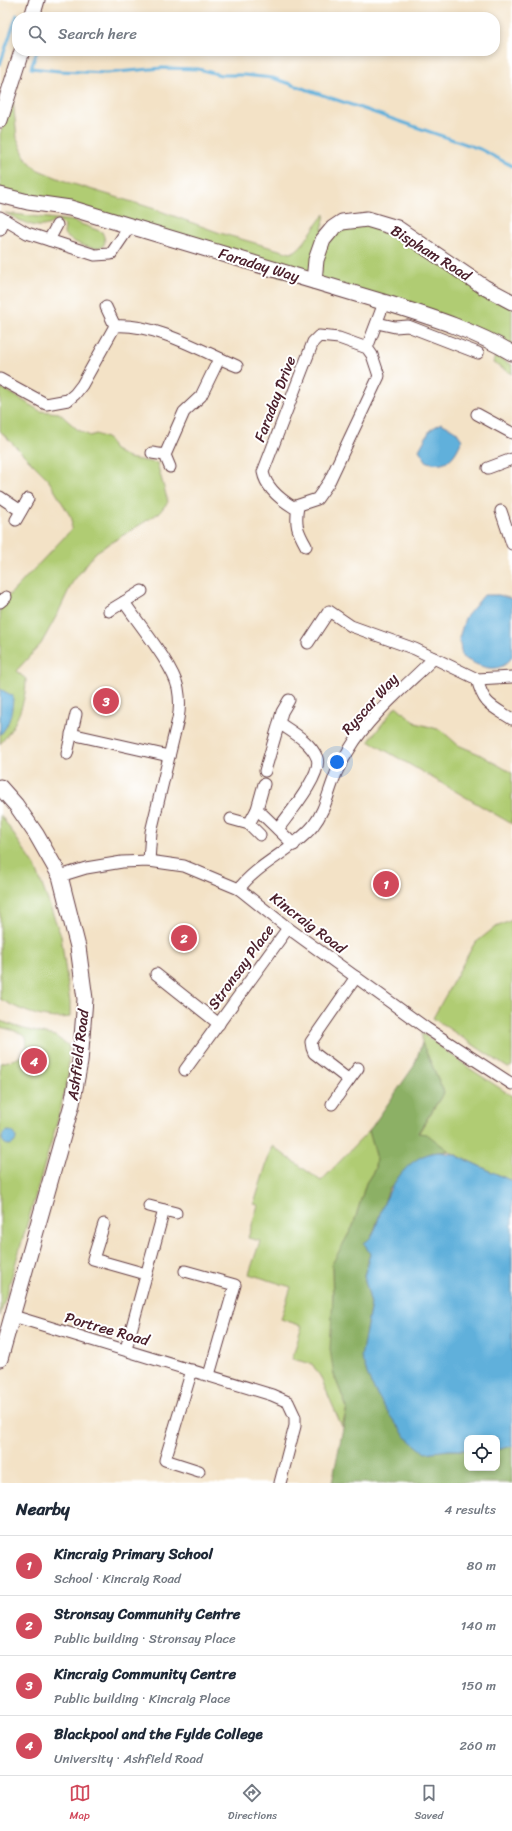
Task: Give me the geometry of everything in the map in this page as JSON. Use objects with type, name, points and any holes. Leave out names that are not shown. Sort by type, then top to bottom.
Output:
[{"type":"street","points":[[33,12],[37,0]]},
{"type":"street","points":[[0,120],[20,56]]},
{"type":"street","name":"Faraday Way","points":[[0,195],[28,202],[70,208],[430,317],[493,342],[512,353]]},
{"type":"street","points":[[0,230],[3,218],[27,233],[95,255],[111,254],[130,226]]},
{"type":"street","name":"Bispham Road","points":[[314,282],[318,255],[323,240],[342,222],[367,219],[397,228],[484,287],[512,302]]},
{"type":"street","points":[[49,240],[57,225]]},
{"type":"street","points":[[306,546],[297,528],[296,520],[298,506],[317,499],[329,482],[379,376],[372,355],[367,348],[384,303]]},
{"type":"street","points":[[106,307],[116,326]]},
{"type":"street","points":[[377,323],[395,327],[408,326],[478,353]]},
{"type":"street","points":[[116,326],[138,327],[170,337],[237,366]]},
{"type":"street","points":[[0,379],[46,404],[68,400],[82,385],[116,326]]},
{"type":"street","name":"Faraday Drive","points":[[298,506],[293,507],[282,500],[267,483],[263,472],[313,342],[318,336],[339,338],[367,348]]},
{"type":"street","points":[[170,467],[165,454],[184,412],[201,396],[219,359]]},
{"type":"street","points":[[477,414],[512,433]]},
{"type":"street","points":[[152,454],[165,454]]},
{"type":"street","points":[[488,468],[512,459]]},
{"type":"street","points":[[0,497],[18,515],[28,499]]},
{"type":"street","points":[[501,511],[512,544]]},
{"type":"street","points":[[109,611],[142,590]]},
{"type":"street","points":[[124,602],[175,678],[180,706],[151,832],[150,861]]},
{"type":"street","points":[[308,643],[329,611],[351,626],[415,649],[477,679],[512,677]]},
{"type":"street","name":"Ryscar Way","points":[[239,889],[246,879],[294,845],[314,824],[324,808],[335,775],[350,748],[371,722],[434,658]]},
{"type":"street","points":[[477,679],[481,695],[487,703],[512,719]]},
{"type":"street","points":[[265,771],[282,712],[289,700]]},
{"type":"street","points":[[67,754],[76,714]]},
{"type":"street","points":[[278,829],[306,790],[318,768],[318,759],[314,752],[302,739],[279,723]]},
{"type":"street","points":[[71,734],[169,756]]},
{"type":"street","points":[[249,824],[258,809],[264,784]]},
{"type":"street","name":"Ashfield Road","points":[[0,787],[16,804],[36,834],[60,876],[78,947],[85,999],[80,1062],[72,1104],[0,1359]]},
{"type":"street","points":[[258,809],[294,845]]},
{"type":"street","points":[[231,819],[249,824],[260,835]]},
{"type":"street","name":"Kincraig Road","points":[[60,876],[86,868],[122,862],[150,861],[184,866],[239,889],[288,928],[426,1028],[512,1084]]},
{"type":"street","name":"Stronsay Place","points":[[185,1070],[288,928]]},
{"type":"street","name":"Stronsay Place","points":[[156,974],[219,1024]]},
{"type":"street","points":[[349,1080],[314,1053],[311,1042],[356,977]]},
{"type":"street","points":[[332,1104],[358,1068]]},
{"type":"street","points":[[149,1206],[176,1213]]},
{"type":"street","points":[[126,1349],[164,1210]]},
{"type":"street","points":[[104,1224],[93,1259],[146,1274]]},
{"type":"street","points":[[185,1271],[235,1285],[208,1375]]},
{"type":"street","name":"Portree Road","points":[[13,1316],[86,1339],[126,1349],[272,1395],[288,1402],[295,1417],[295,1426],[280,1483]]},
{"type":"street","points":[[192,1370],[165,1460],[199,1471]]},
{"type":"green space","points":[[13,100],[17,138],[25,157],[36,169],[70,183],[152,208],[220,233],[290,253],[300,247],[325,214],[322,230],[342,222],[367,219],[512,302],[512,353],[493,342],[0,189],[0,134]]},
{"type":"green space","points":[[5,213],[73,221],[102,232],[105,241],[103,246],[99,248],[84,246],[64,234],[65,226],[56,220],[44,226],[37,226],[31,225]]},
{"type":"green space","points":[[495,356],[512,365],[512,374],[493,363]]},
{"type":"green space","points":[[0,389],[4,389],[40,411],[59,413],[77,429],[90,436],[96,434],[106,438],[110,441],[113,449],[128,458],[157,463],[168,502],[159,513],[96,552],[72,583],[41,644],[16,671],[26,679],[26,688],[19,714],[11,730],[0,744],[0,605],[71,530],[72,519],[47,478],[0,431]]},
{"type":"green space","points":[[396,706],[416,723],[441,730],[458,745],[479,754],[512,773],[512,824],[369,741]]},
{"type":"green space","points":[[0,814],[35,866],[61,936],[70,1003],[70,1017],[52,1018],[34,1014],[0,999]]},
{"type":"green space","points":[[512,920],[512,1066],[508,1068],[433,1018],[474,944],[494,928]]},
{"type":"green space","points":[[0,1021],[24,1029],[55,1036],[69,1046],[68,1076],[58,1119],[0,1316],[0,1063],[16,1059],[24,1053],[27,1044],[26,1037],[15,1031],[0,1027]]},
{"type":"green space","points":[[422,1033],[469,1068],[512,1096],[512,1181],[460,1157],[418,1134],[444,1092],[422,1043]]},
{"type":"green space","points":[[422,1043],[444,1092],[418,1133],[427,1134],[449,1151],[430,1153],[389,1189],[371,1239],[370,1254],[364,1276],[371,1304],[366,1331],[371,1384],[405,1436],[449,1450],[464,1450],[464,1471],[500,1471],[500,1449],[512,1444],[512,1483],[332,1483],[347,1408],[334,1375],[330,1349],[333,1296],[332,1264],[353,1226],[366,1183],[375,1169],[376,1155],[369,1131],[414,1066]]},
{"type":"green space","points":[[369,1131],[376,1155],[375,1169],[366,1183],[353,1226],[332,1265],[334,1375],[347,1408],[342,1427],[320,1376],[312,1364],[292,1359],[302,1326],[281,1319],[291,1287],[249,1274],[260,1241],[248,1238],[258,1205],[254,1204],[272,1146],[321,1181]]},
{"type":"water","points":[[441,423],[456,431],[462,440],[456,452],[449,460],[440,463],[427,462],[419,450],[430,430]]},
{"type":"water","points":[[484,595],[499,595],[512,599],[512,657],[501,667],[488,668],[475,664],[462,657],[459,638],[465,618]]},
{"type":"water","points":[[0,689],[13,696],[10,717],[6,727],[0,735]]},
{"type":"water","points":[[6,1131],[12,1131],[16,1135],[16,1141],[12,1145],[6,1145],[2,1141],[2,1135]]},
{"type":"water","points":[[439,1152],[453,1154],[512,1181],[512,1446],[500,1449],[500,1435],[464,1435],[464,1450],[425,1453],[405,1436],[388,1413],[371,1384],[361,1357],[371,1304],[364,1276],[370,1254],[364,1243],[371,1237],[385,1201],[395,1182],[409,1165],[428,1154]]},
{"type":"waterway","points":[[0,64],[12,29]]},
{"type":"waterway","points":[[35,56],[31,68],[59,71],[106,73],[162,68],[198,69],[221,75],[244,75],[273,78],[480,149],[512,166]]},
{"type":"place","name":"Kincraig Community Centre","points":[[106,701]]},
{"type":"place","name":"Kincraig Primary School","points":[[386,884]]},
{"type":"place","name":"Stronsay Community Centre","points":[[184,938]]},
{"type":"place","name":"Blackpool and the Fylde College","points":[[34,1061]]}]
